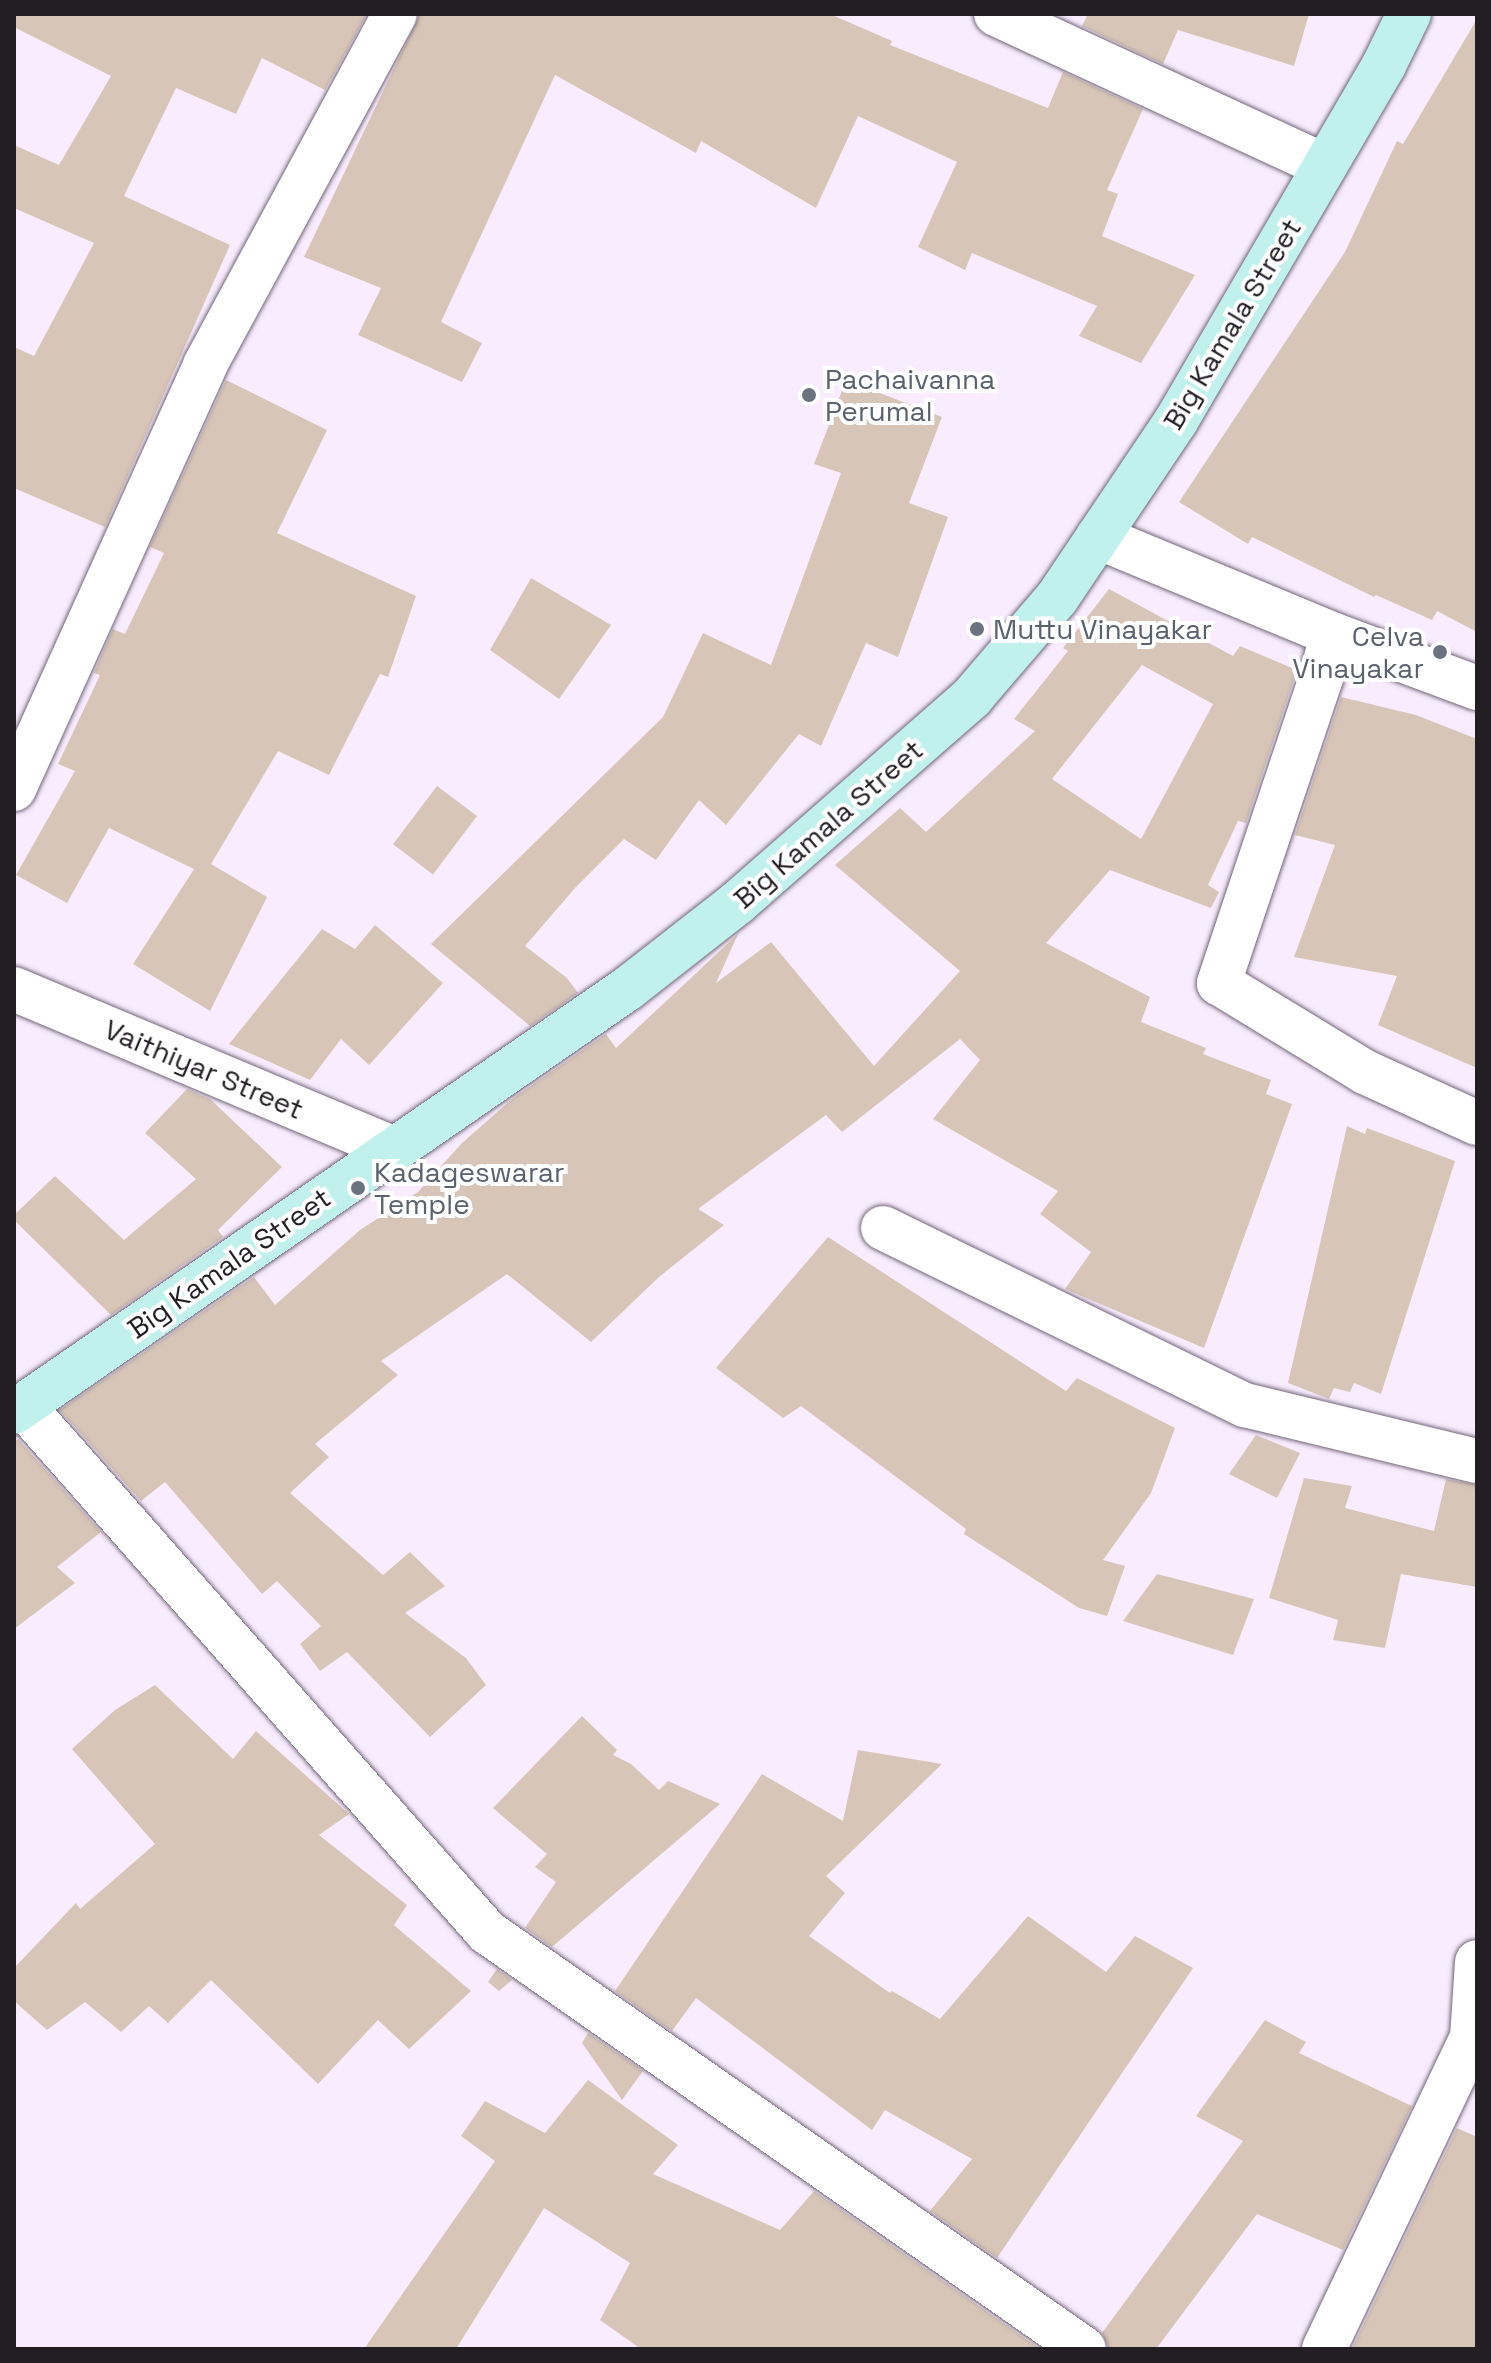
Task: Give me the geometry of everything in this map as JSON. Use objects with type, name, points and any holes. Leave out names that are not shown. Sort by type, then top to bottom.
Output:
[{"type":"main road","name":"Big Kamala Street","points":[[18,1409],[627,989],[737,903],[869,791],[972,697],[1057,598],[1176,421],[1325,166],[1409,14]]},
{"type":"street","points":[[14,789],[205,365],[395,14]]},
{"type":"street","points":[[996,14],[1325,166]]},
{"type":"street","points":[[1098,537],[1332,634],[1477,688]]},
{"type":"street","points":[[1332,634],[1321,678],[1219,983],[1365,1072],[1477,1123]]},
{"type":"street","name":"Vaithiyar Street","points":[[14,989],[394,1149]]},
{"type":"street","points":[[883,1228],[1245,1405],[1477,1461]]},
{"type":"street","points":[[18,1409],[487,1932],[1084,2349]]},
{"type":"street","points":[[1324,2349],[1472,2038],[1477,1962]]},
{"type":"building","points":[[14,14],[367,14],[325,90],[262,58],[236,114],[176,88],[124,196],[230,245],[105,527],[14,488],[14,347],[34,356],[94,243],[14,208],[14,145],[59,165],[111,76],[14,27]]},
{"type":"building","points":[[420,14],[830,14],[892,41],[890,45],[1048,108],[1063,72],[1143,109],[1107,190],[1118,194],[1102,236],[1195,275],[1141,363],[1079,336],[1097,306],[972,253],[965,270],[918,247],[957,162],[858,116],[816,208],[701,141],[696,153],[555,75],[441,322],[482,343],[462,382],[358,335],[381,288],[304,257]]},
{"type":"building","points":[[1088,14],[1309,14],[1294,66],[1178,30],[1163,64],[1082,26]]},
{"type":"building","points":[[1477,19],[1477,632],[1437,611],[1432,620],[1376,595],[1374,597],[1252,537],[1248,544],[1179,502],[1345,252],[1397,141],[1403,144]]},
{"type":"building","points":[[226,380],[327,430],[277,533],[416,596],[388,677],[380,674],[329,775],[278,751],[211,864],[267,897],[210,1011],[133,964],[194,869],[109,828],[67,903],[16,875],[75,771],[58,764],[100,675],[94,673],[113,629],[125,634],[164,553],[150,547]]},
{"type":"building","points":[[846,380],[942,417],[909,503],[948,517],[898,657],[866,643],[821,746],[799,734],[726,825],[699,800],[656,860],[624,839],[575,888],[525,946],[567,978],[578,993],[530,1026],[431,944],[663,717],[703,633],[771,665],[841,473],[814,464]]},
{"type":"building","points":[[531,578],[611,625],[559,699],[490,650]]},
{"type":"building","points":[[1109,589],[1233,656],[1240,646],[1297,670],[1246,823],[1238,821],[1208,885],[1219,892],[1211,908],[1110,870],[1046,943],[1150,997],[1141,1022],[1206,1048],[1203,1054],[1271,1080],[1266,1094],[1292,1104],[1204,1348],[1065,1289],[1091,1252],[1040,1214],[1058,1191],[933,1119],[980,1060],[960,1039],[842,1132],[826,1115],[698,1209],[724,1225],[659,1277],[591,1342],[507,1274],[381,1361],[398,1375],[315,1444],[329,1457],[290,1493],[383,1575],[410,1552],[445,1586],[405,1613],[466,1658],[486,1685],[430,1737],[347,1652],[320,1671],[300,1644],[321,1626],[277,1581],[262,1594],[165,1482],[141,1501],[60,1410],[254,1277],[275,1305],[360,1230],[418,1192],[462,1143],[512,1099],[606,1034],[616,1048],[738,934],[716,983],[771,942],[874,1066],[960,971],[835,865],[900,808],[926,832],[1035,731],[1014,719],[1068,651],[1063,648]],"holes":[[[1142,665],[1213,704],[1141,839],[1052,779]]]},
{"type":"building","points":[[1341,697],[1416,715],[1477,739],[1477,1068],[1378,1025],[1397,976],[1294,957],[1335,845],[1295,835]]},
{"type":"building","points":[[437,786],[477,816],[433,874],[393,844]]},
{"type":"building","points":[[375,925],[443,983],[369,1065],[341,1039],[310,1080],[229,1044],[322,929],[355,949]]},
{"type":"building","points":[[187,1089],[210,1099],[282,1167],[218,1230],[223,1237],[111,1315],[14,1220],[14,1215],[55,1176],[124,1240],[196,1179],[145,1133]]},
{"type":"building","points":[[1347,1126],[1365,1134],[1367,1128],[1455,1161],[1381,1394],[1354,1383],[1350,1392],[1334,1388],[1329,1399],[1288,1383]]},
{"type":"building","points":[[828,1237],[1066,1391],[1077,1378],[1175,1428],[1151,1493],[1103,1560],[1125,1566],[1107,1616],[1079,1608],[964,1534],[966,1529],[801,1406],[783,1418],[716,1368]]},
{"type":"building","points":[[1256,1435],[1300,1453],[1277,1498],[1229,1474]]},
{"type":"building","points":[[18,1439],[101,1532],[57,1567],[75,1583],[14,1629],[14,1442]]},
{"type":"building","points":[[1304,1478],[1352,1486],[1345,1508],[1434,1531],[1446,1479],[1477,1485],[1477,1587],[1401,1574],[1385,1648],[1333,1640],[1338,1620],[1269,1598]]},
{"type":"building","points":[[1157,1574],[1254,1599],[1233,1655],[1123,1621]]},
{"type":"building","points":[[155,1685],[233,1759],[256,1731],[349,1814],[319,1835],[407,1905],[394,1925],[471,1991],[409,2049],[378,2020],[318,2084],[211,1980],[168,2023],[149,2006],[121,2032],[85,2002],[47,2030],[14,2001],[14,1968],[76,1903],[80,1909],[155,1844],[72,1749],[115,1710]]},
{"type":"building","points":[[582,1716],[617,1750],[613,1755],[631,1764],[659,1790],[668,1781],[720,1804],[552,1947],[525,1928],[556,1882],[535,1867],[547,1854],[493,1808]]},
{"type":"building","points":[[858,1750],[942,1764],[826,1876],[845,1893],[809,1936],[890,1993],[892,1991],[940,2019],[1028,1916],[1106,1972],[1135,1936],[1193,1968],[997,2258],[930,2211],[972,2159],[885,2110],[872,2130],[696,1998],[672,2031],[615,1991],[762,1774],[843,1821]]},
{"type":"building","points":[[497,1969],[512,1980],[499,1991],[488,1982]]},
{"type":"building","points":[[1265,2020],[1306,2042],[1299,2053],[1412,2106],[1343,2250],[1257,2214],[1156,2349],[1109,2349],[1102,2333],[1243,2141],[1196,2116]]},
{"type":"building","points":[[588,2033],[643,2071],[622,2100],[582,2043]]},
{"type":"building","points":[[588,2080],[678,2145],[653,2174],[780,2230],[814,2191],[1040,2349],[641,2349],[600,2320],[630,2263],[544,2208],[456,2349],[364,2349],[495,2161],[461,2136],[485,2101],[545,2133]]},
{"type":"building","points":[[1457,2128],[1477,2137],[1477,2349],[1352,2349]]},
{"type":"place","name":"Pachaivanna Perumal","points":[[809,395]]},
{"type":"place","name":"Muttu Vinayakar","points":[[977,629]]},
{"type":"place","name":"Celva Vinayakar","points":[[1440,652]]},
{"type":"place","name":"Kadageswarar Temple","points":[[358,1188]]}]
